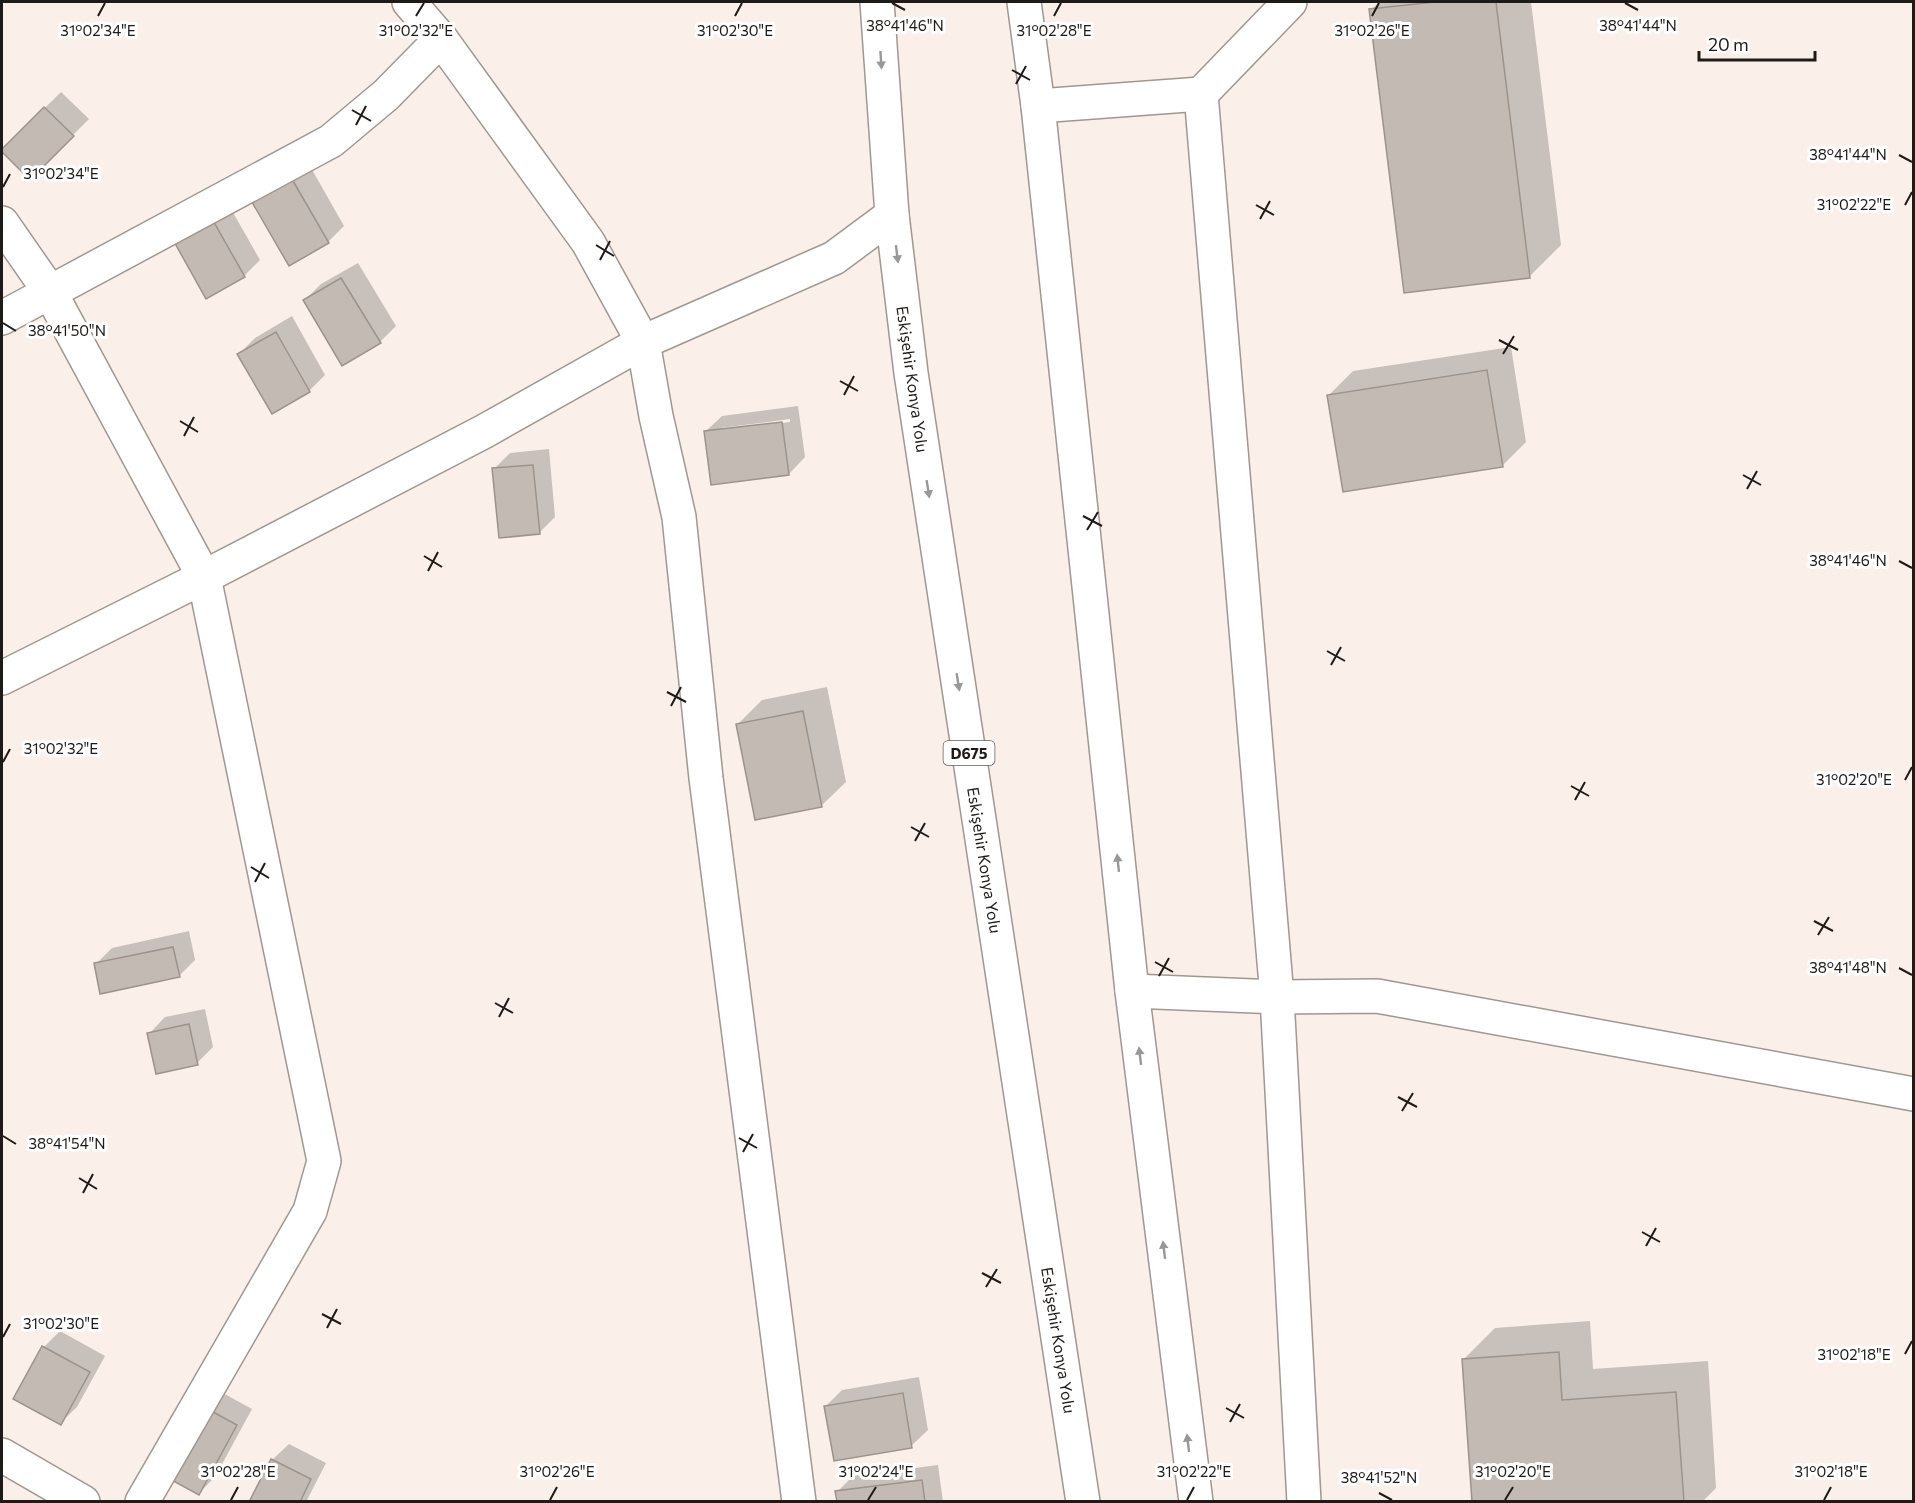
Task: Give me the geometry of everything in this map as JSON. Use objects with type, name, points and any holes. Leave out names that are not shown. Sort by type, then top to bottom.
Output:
[{"type":"main road","points":[[409,2],[441,39],[588,242],[643,342],[656,416],[680,518],[706,778],[799,1502]]},
{"type":"main road","name":"Eskişehir Konya Yolu","points":[[878,2],[892,214],[911,373],[1083,1502]]},
{"type":"main road","points":[[1024,2],[1038,106],[1132,991],[1196,1502]]},
{"type":"main road","points":[[1038,106],[1201,94],[1290,2]]},
{"type":"main road","points":[[2,318],[331,141],[386,95],[441,39]]},
{"type":"main road","points":[[1201,94],[1277,997],[1304,1502]]},
{"type":"main road","points":[[2,678],[204,577],[483,432],[643,342],[834,258],[892,214]]},
{"type":"main road","points":[[2,223],[50,292],[204,577],[324,1161],[310,1211],[142,1502]]},
{"type":"main road","points":[[1132,991],[1277,997],[1377,996],[1914,1094]]},
{"type":"main road","points":[[2,1455],[83,1502]]},
{"type":"building","points":[[1435,2],[1496,2],[1530,278],[1404,293],[1369,9]]},
{"type":"building","points":[[44,107],[74,136],[30,180],[2,152],[2,149]]},
{"type":"building","points":[[289,174],[329,243],[289,266],[249,197]]},
{"type":"building","points":[[211,217],[245,277],[206,299],[172,238]]},
{"type":"building","points":[[341,278],[381,343],[342,366],[303,300]]},
{"type":"building","points":[[276,332],[310,392],[272,414],[237,354]]},
{"type":"building","points":[[1487,370],[1503,467],[1343,492],[1327,395]]},
{"type":"building","points":[[782,422],[789,475],[711,485],[704,431]]},
{"type":"building","points":[[533,465],[540,534],[499,538],[492,468]]},
{"type":"building","points":[[803,711],[822,807],[755,820],[736,724]]},
{"type":"building","points":[[173,947],[180,977],[100,994],[94,963]]},
{"type":"building","points":[[189,1024],[198,1065],[156,1074],[147,1033]]},
{"type":"building","points":[[42,1346],[90,1372],[61,1425],[13,1399]]},
{"type":"building","points":[[1559,1352],[1562,1400],[1676,1392],[1684,1502],[1472,1502],[1462,1359]]},
{"type":"building","points":[[903,1393],[912,1448],[834,1461],[824,1406]]},
{"type":"building","points":[[204,1407],[237,1425],[199,1495],[166,1477]]},
{"type":"building","points":[[271,1459],[311,1479],[300,1502],[249,1502]]},
{"type":"building","points":[[922,1480],[925,1502],[837,1502],[835,1491]]}]
